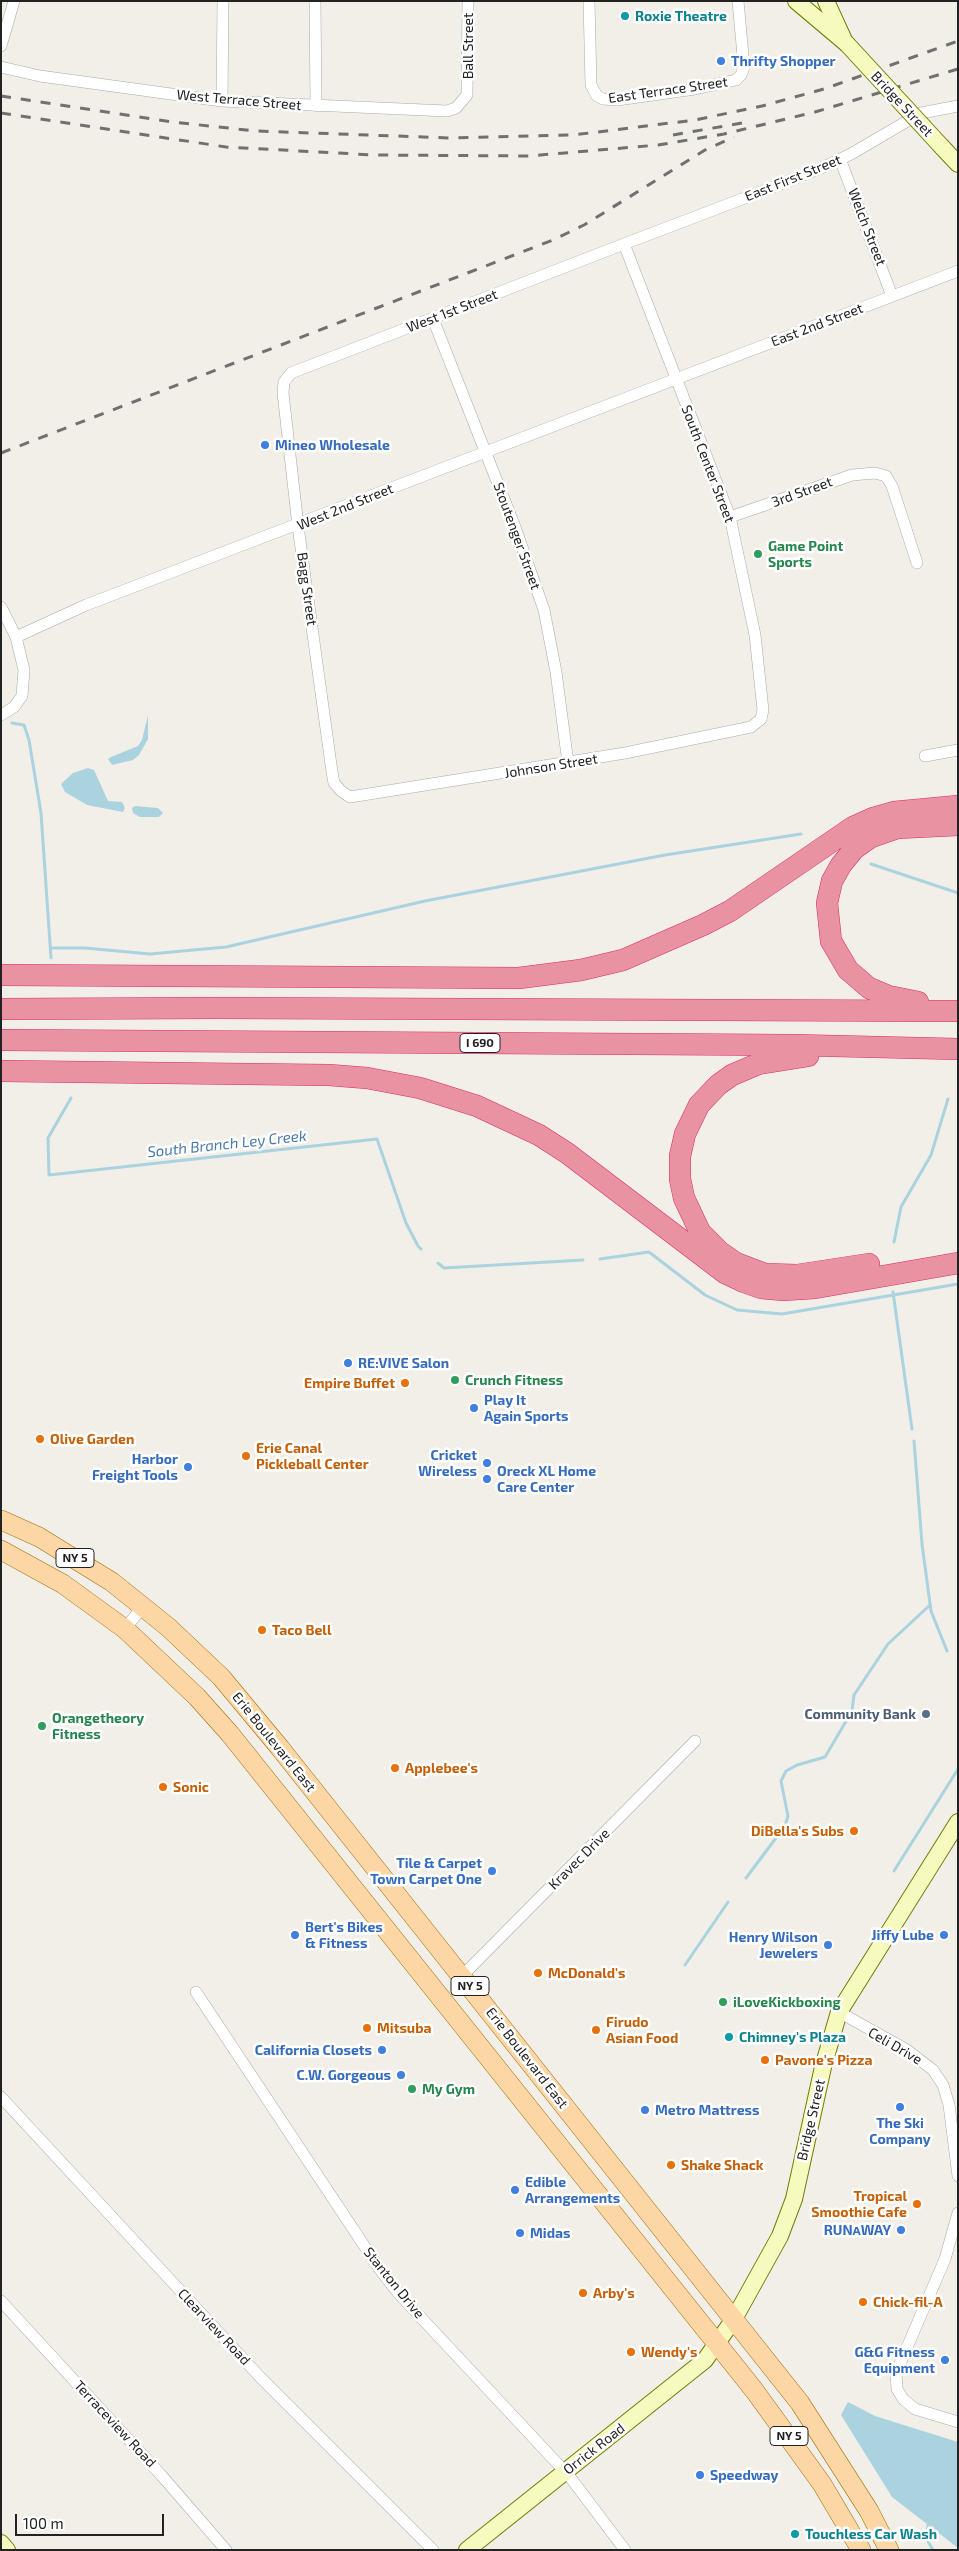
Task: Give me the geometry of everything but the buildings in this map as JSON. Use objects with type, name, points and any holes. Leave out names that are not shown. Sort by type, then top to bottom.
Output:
[{"type":"highway","points":[[1,975],[519,978],[573,971],[623,960],[703,926],[730,911],[853,827],[873,818],[894,812],[958,806]]},
{"type":"highway","points":[[958,825],[897,828],[871,838],[854,850],[841,865],[832,882],[826,903],[828,930],[837,954],[848,970],[869,988],[888,996],[958,1010]]},
{"type":"highway","points":[[1,998],[216,1008]]},
{"type":"highway","points":[[1,1009],[958,1010]]},
{"type":"highway","name":"I 690","points":[[1,1040],[793,1045],[958,1049]]},
{"type":"highway","points":[[1,1048],[64,1041]]},
{"type":"highway","points":[[872,1048],[758,1064],[732,1075],[718,1085],[693,1115],[680,1156],[680,1179],[690,1215],[700,1232],[720,1252],[736,1263],[765,1274],[797,1275],[958,1249]]},
{"type":"highway","points":[[1,1071],[329,1075],[367,1078],[420,1088],[477,1106],[539,1135],[574,1158],[725,1273],[761,1288],[783,1290],[815,1288],[958,1263]]},
{"type":"main road","name":"Bridge Street","points":[[813,1],[847,44],[958,164]]},
{"type":"main road","points":[[826,1],[847,44]]},
{"type":"main road","name":"Bridge Street","points":[[796,2],[847,44]]},
{"type":"main road","name":"Erie Boulevard East","points":[[1,1520],[38,1537],[87,1565],[168,1627],[221,1677],[462,1976],[800,2403],[855,2487],[889,2550]]},
{"type":"main road","name":"NY 5","points":[[1,1550],[63,1584],[125,1629],[197,1697],[230,1734],[792,2440],[822,2484],[861,2550]]},
{"type":"main road","name":"Bridge Street","points":[[716,2344],[734,2319],[763,2270],[780,2236],[791,2207],[823,2067],[839,2012],[958,1822]]},
{"type":"main road","name":"Orrick Road","points":[[467,2550],[705,2360],[716,2344]]},
{"type":"main road","points":[[1,2543],[7,2550]]},
{"type":"street","points":[[1,46],[14,1]]},
{"type":"street","points":[[222,101],[224,1]]},
{"type":"street","points":[[315,1],[316,106]]},
{"type":"street","name":"Ball Street","points":[[468,1],[468,90]]},
{"type":"street","name":"East Terrace Street","points":[[589,1],[591,85],[595,94],[602,99],[617,100],[730,82],[741,75],[744,68],[738,1]]},
{"type":"street","name":"West Terrace Street","points":[[1,67],[40,76],[222,101],[316,106],[447,111],[456,108],[464,101],[468,90]]},
{"type":"street","name":"East First Street","points":[[624,244],[771,188],[840,159],[922,112],[958,106]]},
{"type":"street","name":"Welch Street","points":[[840,159],[892,296]]},
{"type":"street","name":"West 1st Street","points":[[284,384],[291,373],[624,244]]},
{"type":"street","name":"South Center Street","points":[[624,244],[730,516],[754,635],[763,710],[759,722]]},
{"type":"street","name":"East 2nd Street","points":[[676,379],[958,271]]},
{"type":"street","name":"Stoutenger Street","points":[[433,319],[544,610],[556,672],[568,763]]},
{"type":"street","name":"West 2nd Street","points":[[16,637],[86,605],[298,526],[676,379]]},
{"type":"street","name":"Bagg Street","points":[[284,384],[283,393],[298,526],[332,772],[334,783],[341,791]]},
{"type":"street","name":"3rd Street","points":[[730,516],[845,477],[875,473],[886,476],[892,486],[917,563]]},
{"type":"street","points":[[1,607],[16,637],[24,670],[22,696],[14,707],[1,715]]},
{"type":"street","name":"Johnson Street","points":[[341,791],[350,797],[358,797],[568,763],[693,740],[751,727],[759,722]]},
{"type":"street","points":[[925,756],[958,750]]},
{"type":"street","points":[[125,1629],[142,1606]]},
{"type":"street","name":"Kravec Drive","points":[[462,1976],[695,1741]]},
{"type":"street","name":"Stanton Drive","points":[[196,1992],[381,2271],[399,2294],[565,2472],[625,2550]]},
{"type":"street","name":"Celi Drive","points":[[839,2012],[906,2050],[933,2070],[943,2085],[949,2105],[958,2176]]},
{"type":"street","name":"Clearview Road","points":[[1,2097],[260,2377],[433,2550]]},
{"type":"street","points":[[958,2213],[945,2259],[898,2365],[896,2382],[902,2399],[915,2409],[958,2422]]},
{"type":"street","name":"Terraceview Road","points":[[1,2301],[162,2476],[226,2550]]},
{"type":"water","points":[[148,715],[148,739],[139,755],[133,760],[112,765],[108,759],[138,746],[142,740]]},
{"type":"water","points":[[88,768],[94,770],[108,801],[122,802],[125,808],[123,812],[87,805],[65,792],[61,784],[73,773]]},
{"type":"water","points":[[135,806],[158,808],[163,813],[159,817],[140,817],[133,813],[132,808]]},
{"type":"water","points":[[848,2402],[875,2416],[958,2442],[958,2548],[892,2497],[841,2415]]},
{"type":"waterway","name":"South Branch Ley Creek","points":[[12,723],[24,725],[29,740],[41,813],[51,958]]},
{"type":"waterway","points":[[51,948],[85,948],[150,954],[226,947],[425,901],[665,855],[801,834]]},
{"type":"waterway","points":[[871,864],[958,893]]},
{"type":"waterway","name":"South Branch Ley Creek","points":[[71,1098],[48,1138],[49,1175],[377,1139],[406,1223],[421,1249]]},
{"type":"waterway","points":[[894,1242],[901,1207],[931,1155],[948,1099]]},
{"type":"waterway","points":[[600,1259],[649,1252],[705,1295],[737,1310],[782,1314],[958,1284]]},
{"type":"waterway","points":[[438,1263],[444,1268],[583,1260]]},
{"type":"waterway","points":[[893,1292],[912,1429]]},
{"type":"waterway","points":[[914,1441],[922,1544],[931,1611],[947,1651]]},
{"type":"waterway","points":[[746,1878],[785,1826],[788,1816],[781,1781],[786,1771],[797,1765],[825,1757],[852,1711],[854,1695],[888,1644],[930,1605]]},
{"type":"waterway","points":[[894,1871],[958,1769]]},
{"type":"waterway","points":[[685,1965],[728,1902]]},
{"type":"waterway","points":[[928,2525],[926,2538],[933,2550]]},
{"type":"railway","points":[[1,96],[172,122],[256,131],[451,138],[573,135],[695,120],[762,106],[824,89],[958,41]]},
{"type":"railway","points":[[1,113],[226,147],[374,155],[529,156],[658,145],[724,134],[815,112],[958,69]]},
{"type":"railway","points":[[673,135],[742,123]]},
{"type":"railway","points":[[1,453],[553,240],[584,225],[705,150],[734,137]]},
{"type":"place","name":"Roxie Theatre","points":[[625,16]]},
{"type":"place","name":"Thrifty Shopper","points":[[721,61]]},
{"type":"place","name":"Mineo Wholesale","points":[[265,445]]},
{"type":"place","name":"Game Point Sports","points":[[758,554]]},
{"type":"place","name":"RE:VIVE Salon","points":[[348,1363]]},
{"type":"place","name":"Crunch Fitness","points":[[455,1380]]},
{"type":"place","name":"Empire Buffet","points":[[405,1383]]},
{"type":"place","name":"Play It Again Sports","points":[[474,1408]]},
{"type":"place","name":"Olive Garden","points":[[40,1439]]},
{"type":"place","name":"Erie Canal Pickleball Center","points":[[246,1456]]},
{"type":"place","name":"Cricket Wireless","points":[[487,1463]]},
{"type":"place","name":"Harbor Freight Tools","points":[[188,1467]]},
{"type":"place","name":"Oreck XL Home Care Center","points":[[487,1479]]},
{"type":"place","name":"Taco Bell","points":[[262,1630]]},
{"type":"place","name":"Community Bank","points":[[926,1714]]},
{"type":"place","name":"Orangetheory Fitness","points":[[42,1726]]},
{"type":"place","name":"Applebee's","points":[[395,1768]]},
{"type":"place","name":"Sonic","points":[[163,1787]]},
{"type":"place","name":"DiBella's Subs","points":[[854,1831]]},
{"type":"place","name":"Tile & Carpet Town Carpet One","points":[[492,1871]]},
{"type":"place","name":"Bert's Bikes & Fitness","points":[[295,1935]]},
{"type":"place","name":"Jiffy Lube","points":[[944,1935]]},
{"type":"place","name":"Henry Wilson Jewelers","points":[[828,1945]]},
{"type":"place","name":"McDonald's","points":[[538,1973]]},
{"type":"place","name":"iLoveKickboxing","points":[[723,2002]]},
{"type":"place","name":"Mitsuba","points":[[367,2028]]},
{"type":"place","name":"Firudo Asian Food","points":[[596,2030]]},
{"type":"place","name":"Chimney's Plaza","points":[[729,2037]]},
{"type":"place","name":"California Closets","points":[[382,2050]]},
{"type":"place","name":"Pavone's Pizza","points":[[765,2060]]},
{"type":"place","name":"C.W. Gorgeous","points":[[401,2075]]},
{"type":"place","name":"My Gym","points":[[412,2089]]},
{"type":"place","name":"The Ski Company","points":[[900,2107]]},
{"type":"place","name":"Metro Mattress","points":[[645,2110]]},
{"type":"place","name":"Shake Shack","points":[[671,2165]]},
{"type":"place","name":"Edible Arrangements","points":[[515,2190]]},
{"type":"place","name":"Tropical Smoothie Cafe","points":[[917,2204]]},
{"type":"place","name":"RUNᴀWAY","points":[[901,2230]]},
{"type":"place","name":"Midas","points":[[520,2233]]},
{"type":"place","name":"Arby's","points":[[583,2293]]},
{"type":"place","name":"Chick-fil-A","points":[[863,2302]]},
{"type":"place","name":"Wendy's","points":[[631,2352]]},
{"type":"place","name":"G&G Fitness Equipment","points":[[945,2360]]},
{"type":"place","name":"Speedway","points":[[700,2475]]},
{"type":"place","name":"Touchless Car Wash","points":[[795,2534]]}]
